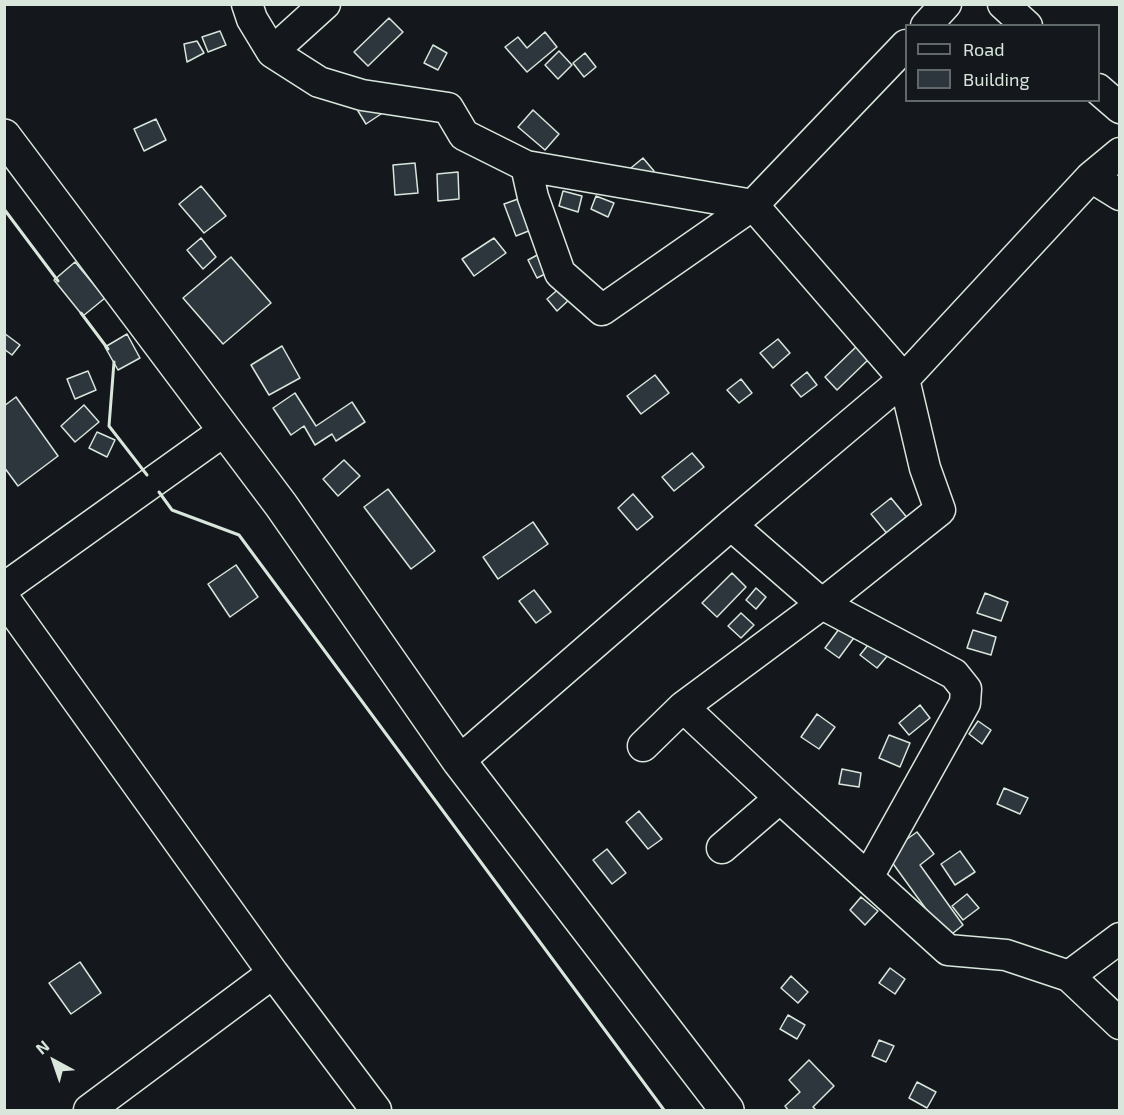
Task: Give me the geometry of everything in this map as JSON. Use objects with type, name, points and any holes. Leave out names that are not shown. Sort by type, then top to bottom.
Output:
[{"type":"street","points":[[247,4],[252,19],[272,52],[319,82],[362,95],[448,108],[464,135],[526,166],[753,206],[904,379],[925,468],[940,510],[822,604],[683,707],[643,746]]},
{"type":"street","points":[[272,52],[325,4]]},
{"type":"street","points":[[928,24],[946,4]]},
{"type":"street","points":[[1004,4],[1025,24]]},
{"type":"street","points":[[526,166],[533,197],[560,273],[602,310],[753,206],[905,46]]},
{"type":"street","points":[[1100,91],[1119,108]]},
{"type":"street","points":[[4,136],[281,505],[459,761],[727,1110]]},
{"type":"street","points":[[459,761],[731,525],[904,379],[1091,177],[1119,153]]},
{"type":"street","points":[[1091,177],[1119,195]]},
{"type":"street","points":[[4,588],[224,430]]},
{"type":"street","points":[[731,525],[822,604],[954,674],[966,689],[965,703],[868,877]]},
{"type":"street","points":[[4,598],[273,973],[376,1110]]},
{"type":"street","points":[[683,707],[948,950],[1006,955],[1069,976],[1119,1024]]},
{"type":"street","points":[[722,848],[780,798]]},
{"type":"street","points":[[1069,976],[1119,938]]},
{"type":"street","points":[[89,1110],[273,973]]},
{"type":"building","points":[[389,18],[403,32],[368,66],[354,52]]},
{"type":"building","points":[[220,31],[226,45],[208,52],[202,37]]},
{"type":"building","points":[[545,32],[557,47],[527,72],[505,47],[518,37],[527,48]]},
{"type":"building","points":[[197,41],[204,53],[187,62],[184,44]]},
{"type":"building","points":[[433,45],[447,53],[438,70],[424,63]]},
{"type":"building","points":[[559,51],[572,65],[558,79],[545,65]]},
{"type":"building","points":[[585,53],[596,67],[584,77],[573,63]]},
{"type":"building","points":[[373,102],[381,114],[366,124],[358,111]]},
{"type":"building","points":[[533,110],[559,134],[545,150],[518,127]]},
{"type":"building","points":[[156,119],[166,140],[144,151],[134,129]]},
{"type":"building","points":[[643,158],[654,171],[637,186],[626,172]]},
{"type":"building","points":[[415,163],[418,193],[395,195],[393,165]]},
{"type":"building","points":[[458,172],[459,199],[438,201],[437,174]]},
{"type":"building","points":[[201,186],[226,216],[204,233],[179,204]]},
{"type":"building","points":[[563,191],[582,196],[578,212],[559,206]]},
{"type":"building","points":[[596,196],[614,203],[608,217],[591,209]]},
{"type":"building","points":[[518,199],[531,230],[516,236],[504,204]]},
{"type":"building","points":[[201,238],[216,257],[203,269],[187,250]]},
{"type":"building","points":[[494,238],[506,253],[474,276],[462,259]]},
{"type":"building","points":[[541,253],[551,271],[537,278],[528,260]]},
{"type":"building","points":[[231,257],[271,303],[223,344],[183,298]]},
{"type":"building","points":[[75,262],[105,298],[83,316],[54,280]]},
{"type":"building","points":[[562,286],[571,298],[557,311],[547,299]]},
{"type":"building","points":[[4,333],[20,345],[12,355],[4,349]]},
{"type":"building","points":[[127,334],[140,358],[118,370],[105,347]]},
{"type":"building","points":[[778,339],[790,353],[773,368],[760,353]]},
{"type":"building","points":[[858,345],[870,358],[837,390],[825,377]]},
{"type":"building","points":[[282,346],[300,378],[269,395],[251,365]]},
{"type":"building","points":[[88,371],[96,390],[75,399],[67,379]]},
{"type":"building","points":[[807,372],[817,385],[801,397],[791,385]]},
{"type":"building","points":[[655,375],[669,393],[641,414],[627,396]]},
{"type":"building","points":[[741,379],[752,393],[739,403],[727,390]]},
{"type":"building","points":[[295,393],[316,426],[352,402],[365,422],[336,441],[332,434],[315,445],[304,426],[291,435],[273,408]]},
{"type":"building","points":[[16,397],[58,456],[18,486],[4,467],[4,406]]},
{"type":"building","points":[[84,405],[99,422],[75,442],[61,426]]},
{"type":"building","points":[[97,432],[115,440],[107,457],[89,448]]},
{"type":"building","points":[[692,453],[704,467],[674,491],[662,477]]},
{"type":"building","points":[[344,460],[360,476],[338,496],[323,479]]},
{"type":"building","points":[[388,489],[435,551],[411,569],[364,507]]},
{"type":"building","points":[[633,494],[653,517],[637,530],[618,508]]},
{"type":"building","points":[[891,498],[909,520],[889,536],[871,514]]},
{"type":"building","points":[[533,522],[548,544],[498,579],[483,557]]},
{"type":"building","points":[[236,565],[258,597],[230,617],[208,584]]},
{"type":"building","points":[[732,573],[746,587],[717,617],[702,603]]},
{"type":"building","points":[[756,588],[766,597],[756,609],[746,600]]},
{"type":"building","points":[[534,590],[551,612],[536,623],[519,601]]},
{"type":"building","points":[[985,593],[1008,602],[1001,621],[977,613]]},
{"type":"building","points":[[741,613],[754,625],[741,638],[728,626]]},
{"type":"building","points":[[842,625],[856,635],[839,658],[825,648]]},
{"type":"building","points":[[973,630],[996,637],[991,655],[967,648]]},
{"type":"building","points":[[872,640],[889,654],[877,668],[860,655]]},
{"type":"building","points":[[920,705],[930,718],[909,735],[899,723]]},
{"type":"building","points":[[817,714],[835,727],[819,749],[801,737]]},
{"type":"building","points":[[978,721],[991,730],[982,744],[969,734]]},
{"type":"building","points":[[889,735],[910,743],[900,767],[879,758]]},
{"type":"building","points":[[842,769],[861,773],[859,787],[839,784]]},
{"type":"building","points":[[1004,788],[1028,798],[1020,814],[997,804]]},
{"type":"building","points":[[639,811],[662,839],[648,849],[626,822]]},
{"type":"building","points":[[917,832],[934,854],[920,865],[963,925],[947,938],[886,854]]},
{"type":"building","points":[[607,849],[626,873],[612,884],[593,860]]},
{"type":"building","points":[[960,851],[975,872],[955,885],[941,864]]},
{"type":"building","points":[[967,894],[979,908],[963,920],[952,906]]},
{"type":"building","points":[[861,897],[878,911],[865,925],[850,910]]},
{"type":"building","points":[[80,962],[101,993],[71,1014],[49,983]]},
{"type":"building","points":[[890,968],[905,979],[895,994],[879,983]]},
{"type":"building","points":[[791,976],[808,992],[798,1003],[781,988]]},
{"type":"building","points":[[788,1015],[805,1025],[797,1039],[780,1029]]},
{"type":"building","points":[[879,1040],[894,1046],[886,1062],[872,1056]]},
{"type":"building","points":[[809,1060],[834,1086],[813,1107],[816,1110],[788,1110],[785,1106],[800,1092],[789,1080]]},
{"type":"building","points":[[917,1082],[936,1092],[927,1108],[909,1098]]},
{"type":"wall","points":[[4,209],[58,281]]},
{"type":"wall","points":[[81,313],[108,349]]},
{"type":"wall","points":[[114,362],[109,426],[147,475]]},
{"type":"wall","points":[[159,492],[172,510],[239,535],[664,1110]]}]
